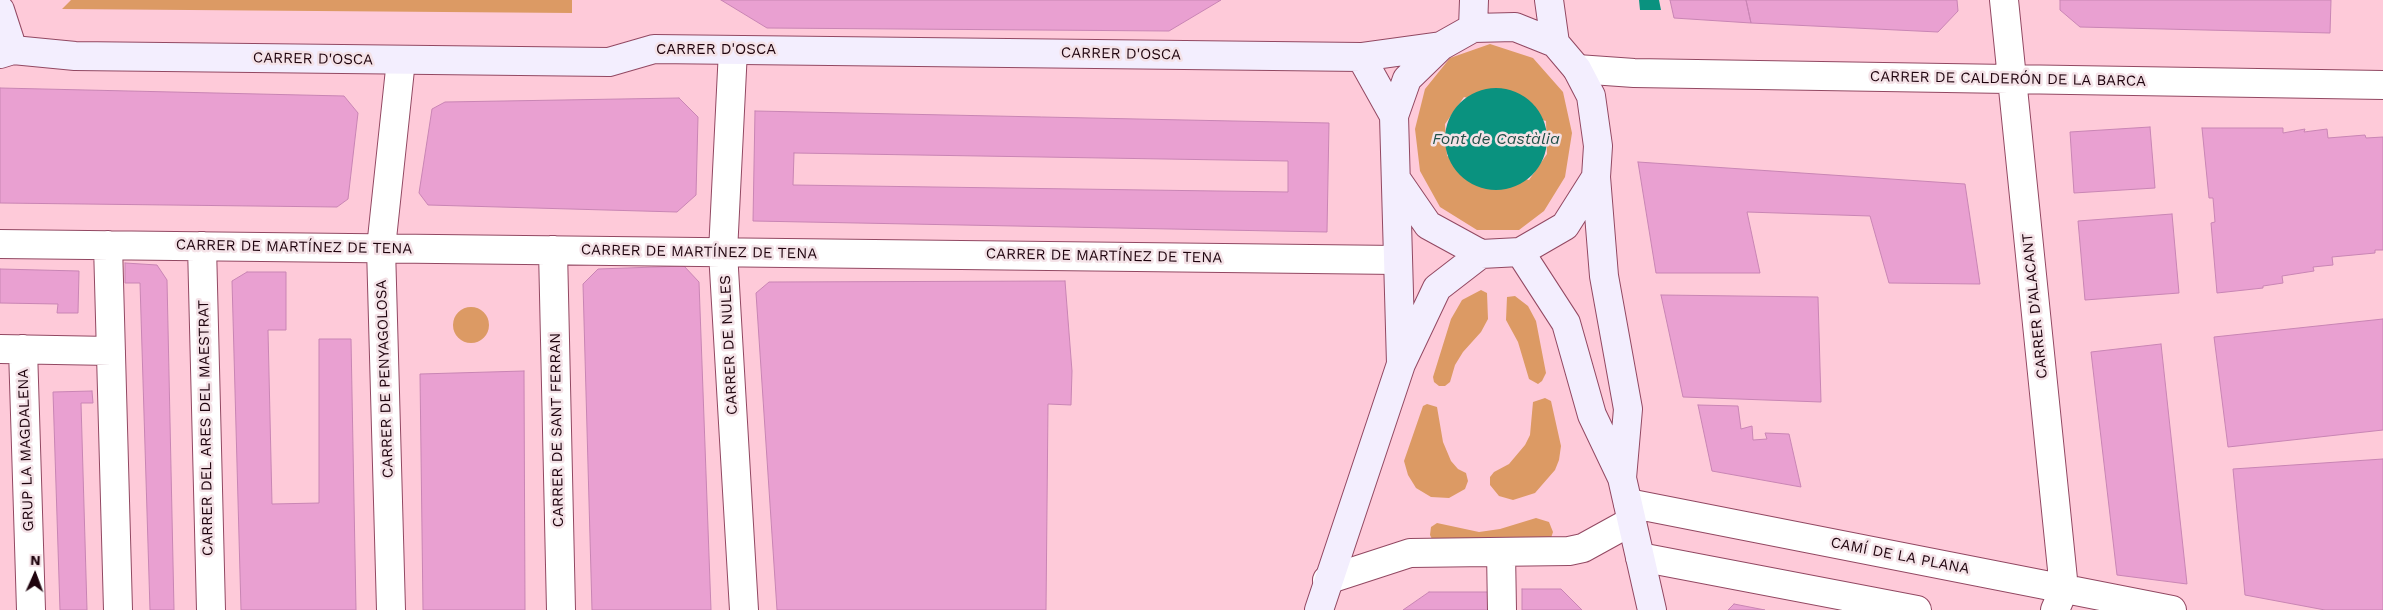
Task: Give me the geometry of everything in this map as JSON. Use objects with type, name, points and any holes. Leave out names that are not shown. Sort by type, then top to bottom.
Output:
[{"type":"main road","points":[[1473,28],[1474,0]]},
{"type":"main road","points":[[1549,0],[1555,43]]},
{"type":"main road","name":"CARRER D'OSCA","points":[[0,10],[6,52],[75,56],[609,62],[654,49],[1361,57],[1441,46]]},
{"type":"main road","points":[[1401,364],[1394,116],[1406,78],[1441,46],[1473,28],[1515,27],[1555,43],[1577,69],[1591,96],[1598,146],[1596,177],[1604,276],[1628,410],[1627,501]]},
{"type":"main road","points":[[1361,57],[1394,116]]},
{"type":"main road","points":[[1397,180],[1428,225],[1481,254],[1520,252],[1565,226],[1596,177]]},
{"type":"main road","points":[[1520,252],[1566,322],[1592,415],[1627,501],[1652,610]]},
{"type":"main road","points":[[1319,610],[1401,364],[1437,288],[1481,254]]},
{"type":"street","name":"CARRER D'ALACANT","points":[[2004,0],[2059,599]]},
{"type":"street","name":"CARRER DE NULES","points":[[733,50],[723,252],[744,610]]},
{"type":"street","name":"CARRER DE PENYAGOLOSA","points":[[391,610],[381,248],[401,60]]},
{"type":"street","name":"CARRER DE CALDERÓN DE LA BARCA","points":[[1577,69],[1634,73],[2383,85]]},
{"type":"street","name":"CARRER DE CALDERÓN DE LA BARCA","points":[[1591,96],[1634,73]]},
{"type":"street","name":"CARRER DE MARTÍNEZ DE TENA","points":[[0,244],[1398,260]]},
{"type":"street","points":[[108,245],[118,610]]},
{"type":"street","name":"CARRER DEL ARES DEL MAESTRAT","points":[[202,246],[211,610]]},
{"type":"street","name":"CARRER DE SANT FERRAN","points":[[553,250],[561,610]]},
{"type":"street","name":"GRUP LA MAGDALENA","points":[[31,610],[12,349],[111,351]]},
{"type":"street","name":"CAMÍ DE LA PLANA","points":[[1627,501],[2059,599],[2172,610]]},
{"type":"street","points":[[1328,580],[1410,553],[1501,552],[1583,548],[1627,501]]},
{"type":"street","points":[[1501,552],[1502,610]]},
{"type":"street","points":[[1640,556],[1917,610]]},
{"type":"shaded area","points":[[71,0],[572,0],[572,13],[62,9]]},
{"type":"shaded area","points":[[1490,44],[1533,58],[1563,92],[1572,133],[1565,177],[1544,211],[1519,230],[1477,230],[1440,207],[1420,171],[1415,129],[1425,89],[1450,58]],"holes":[[[1464,97],[1546,121],[1547,154],[1529,180],[1447,156],[1445,124]]]},
{"type":"shaded area","points":[[1481,290],[1487,293],[1488,319],[1481,332],[1463,352],[1455,365],[1450,382],[1445,386],[1439,386],[1434,382],[1433,377],[1451,319],[1462,300]]},
{"type":"shaded area","points":[[1515,296],[1528,306],[1536,321],[1546,373],[1538,384],[1529,379],[1518,342],[1506,320],[1507,297]]},
{"type":"shaded area","points":[[471,307],[484,312],[489,325],[484,338],[471,343],[458,338],[453,325],[458,312]]},
{"type":"shaded area","points":[[1545,398],[1551,401],[1561,446],[1555,470],[1535,493],[1513,500],[1499,496],[1490,485],[1490,477],[1494,472],[1509,464],[1525,445],[1530,435],[1533,402]]},
{"type":"shaded area","points":[[1427,404],[1437,407],[1443,442],[1451,461],[1458,469],[1466,473],[1468,481],[1465,489],[1449,498],[1431,497],[1416,488],[1408,475],[1404,461],[1423,406]]},
{"type":"shaded area","points":[[1536,518],[1549,522],[1553,532],[1551,538],[1433,541],[1430,535],[1431,527],[1437,523],[1479,532],[1500,529]]},
{"type":"water","points":[[1639,0],[1659,0],[1661,10],[1640,10]]},
{"type":"water","name":"Font de Castàlia","points":[[1496,88],[1516,92],[1532,103],[1543,119],[1547,139],[1543,159],[1532,175],[1516,186],[1496,190],[1476,186],[1460,175],[1449,159],[1445,139],[1449,119],[1460,103],[1476,92]]},
{"type":"building","points":[[721,0],[1221,0],[1169,31],[767,28]]},
{"type":"building","points":[[1670,0],[1746,0],[1751,23],[1674,18]]},
{"type":"building","points":[[1746,0],[1957,0],[1958,11],[1938,32],[1751,23]]},
{"type":"building","points":[[2060,0],[2331,0],[2330,33],[2080,27],[2060,10]]},
{"type":"building","points":[[0,88],[344,96],[358,113],[348,199],[337,207],[0,203]]},
{"type":"building","points":[[679,98],[698,117],[696,195],[677,212],[428,205],[419,193],[432,109],[445,102]]},
{"type":"building","points":[[755,111],[1329,123],[1327,232],[753,221]],"holes":[[[794,153],[1288,161],[1288,192],[793,185]]]},
{"type":"building","points":[[2150,127],[2155,188],[2074,193],[2070,132]]},
{"type":"building","points":[[2202,128],[2283,128],[2283,133],[2305,129],[2304,132],[2327,129],[2328,138],[2365,135],[2366,138],[2383,137],[2383,250],[2375,250],[2375,253],[2332,257],[2333,265],[2313,267],[2314,271],[2282,276],[2283,283],[2263,286],[2263,288],[2217,293],[2211,223],[2215,222],[2213,198],[2209,198]]},
{"type":"building","points":[[1638,162],[1965,184],[1980,284],[1889,283],[1870,216],[1747,212],[1760,273],[1656,273]]},
{"type":"building","points":[[2172,214],[2179,293],[2085,300],[2078,221]]},
{"type":"building","points":[[125,263],[157,265],[167,280],[174,610],[150,610],[140,283],[125,283]]},
{"type":"building","points":[[684,266],[699,282],[711,610],[592,610],[583,284],[598,269]]},
{"type":"building","points":[[0,269],[79,271],[78,313],[57,313],[58,304],[0,303]]},
{"type":"building","points":[[247,272],[286,272],[286,330],[268,330],[272,504],[319,503],[319,339],[351,339],[356,610],[241,610],[232,281]]},
{"type":"building","points":[[1065,281],[1072,371],[1071,405],[1048,404],[1046,610],[777,610],[756,293],[769,282]]},
{"type":"building","points":[[1661,295],[1818,297],[1821,402],[1683,397]]},
{"type":"building","points":[[2383,319],[2383,430],[2228,447],[2214,337]]},
{"type":"building","points":[[2161,344],[2187,584],[2117,575],[2091,352]]},
{"type":"building","points":[[524,371],[525,610],[423,610],[420,374]]},
{"type":"building","points":[[92,391],[93,403],[81,403],[87,610],[60,610],[53,392]]},
{"type":"building","points":[[1698,405],[1738,406],[1741,429],[1752,426],[1753,440],[1767,439],[1765,433],[1789,434],[1801,487],[1712,471]]},
{"type":"building","points":[[2383,459],[2383,610],[2325,610],[2245,595],[2233,469]]},
{"type":"building","points":[[1522,589],[1561,589],[1582,610],[1522,610]]},
{"type":"building","points":[[1429,592],[1489,592],[1489,610],[1403,610]]},
{"type":"building","points":[[1734,604],[1765,610],[1728,610]]}]
